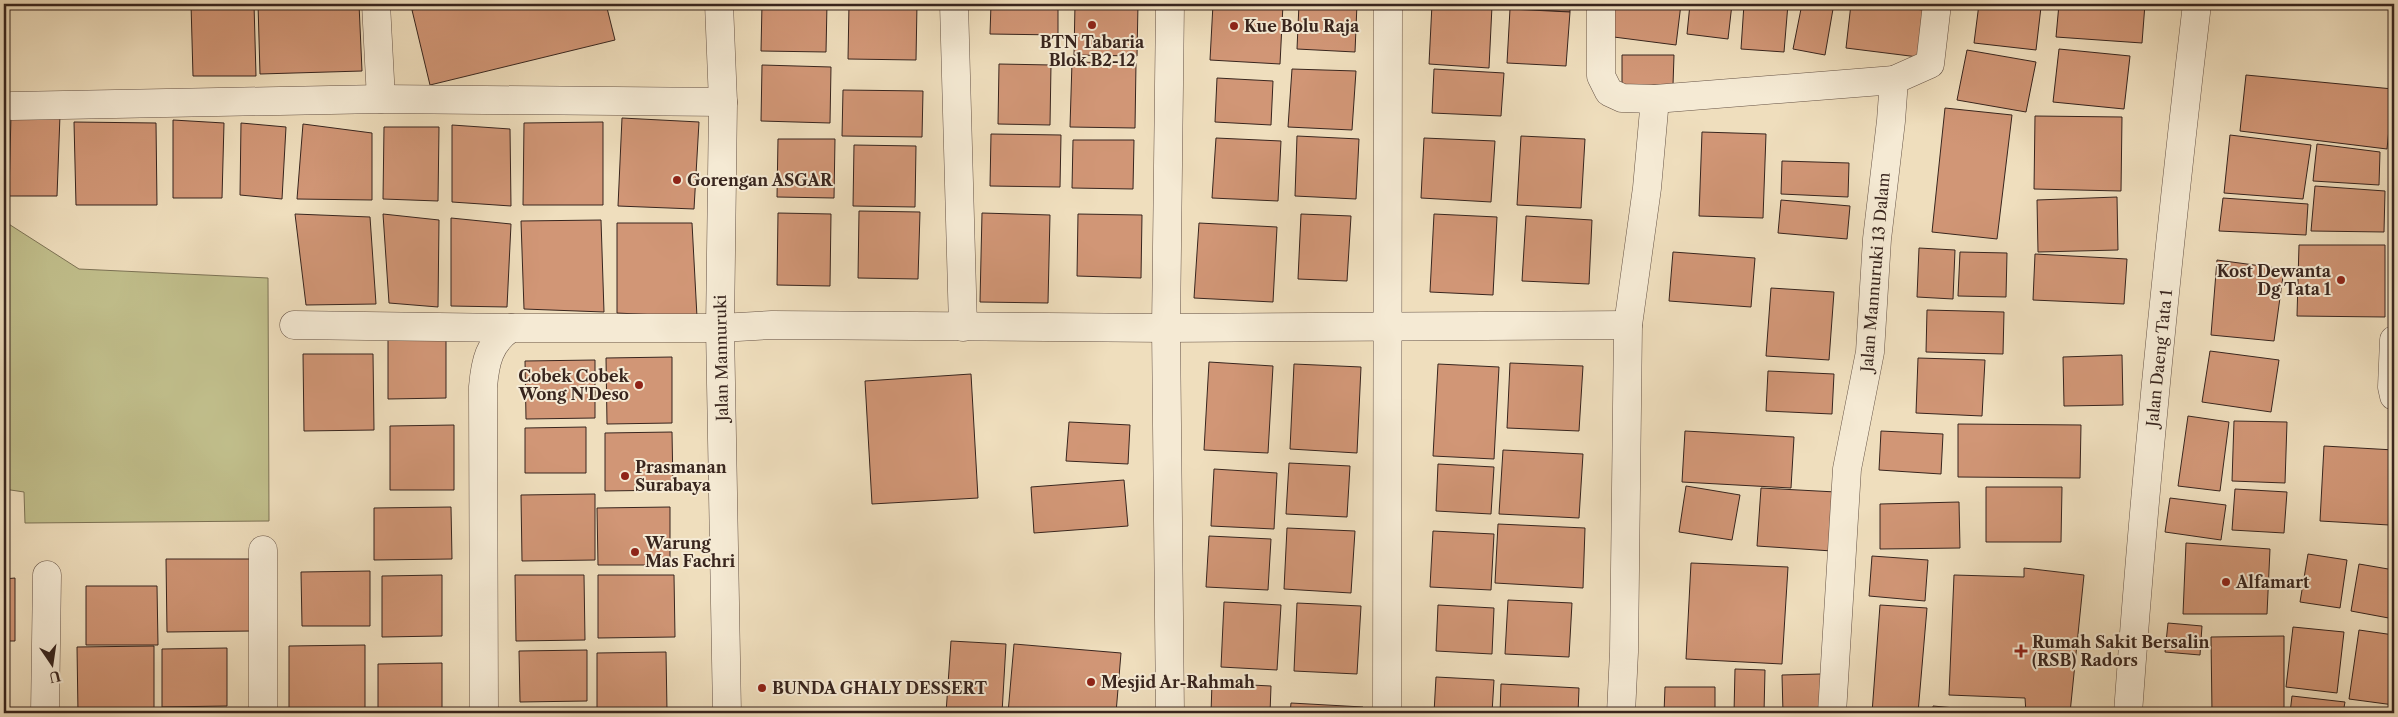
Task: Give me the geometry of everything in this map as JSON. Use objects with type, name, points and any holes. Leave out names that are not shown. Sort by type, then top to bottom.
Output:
[{"type":"street","points":[[376,4],[381,99]]},
{"type":"street","name":"Jalan Mannuruki","points":[[719,4],[723,102],[720,328],[727,713]]},
{"type":"street","points":[[954,4],[962,327]]},
{"type":"street","points":[[1170,4],[1166,328],[1170,713]]},
{"type":"street","points":[[1387,713],[1388,4]]},
{"type":"street","points":[[1601,4],[1601,76],[1609,92],[1622,98],[1655,99],[1894,80],[1930,64],[1937,4]]},
{"type":"street","name":"Jalan Daeng Tata 1","points":[[2128,713],[2140,548],[2177,174],[2197,4]]},
{"type":"street","name":"Jalan Mannuruki 13 Dalam","points":[[1832,713],[1846,469],[1870,352],[1877,240],[1894,80]]},
{"type":"street","points":[[12,106],[381,99],[723,102]]},
{"type":"street","points":[[1621,713],[1624,652],[1628,325],[1647,188],[1655,99]]},
{"type":"street","points":[[294,325],[511,328],[720,328],[772,325],[1166,328],[1628,325]]},
{"type":"street","points":[[484,713],[485,369],[491,349],[499,336],[511,328]]},
{"type":"street","points":[[2394,340],[2392,387],[2394,396]]},
{"type":"street","points":[[263,550],[263,713]]},
{"type":"street","points":[[45,713],[47,575]]},
{"type":"shaded area","points":[[4,221],[79,269],[268,278],[269,521],[25,523],[24,492],[4,489]]},
{"type":"building","points":[[191,4],[254,4],[256,76],[193,76]]},
{"type":"building","points":[[258,4],[359,4],[362,71],[260,74]]},
{"type":"building","points":[[439,4],[606,4],[615,40],[430,85],[412,10]]},
{"type":"building","points":[[762,4],[827,4],[826,52],[761,51]]},
{"type":"building","points":[[849,4],[917,4],[916,60],[848,59]]},
{"type":"building","points":[[991,4],[1058,4],[1058,35],[990,34]]},
{"type":"building","points":[[1075,4],[1138,4],[1137,56],[1074,55]]},
{"type":"building","points":[[1213,4],[1283,4],[1280,64],[1210,60]]},
{"type":"building","points":[[1299,4],[1357,4],[1355,52],[1297,49]]},
{"type":"building","points":[[1432,4],[1492,6],[1489,68],[1429,64]]},
{"type":"building","points":[[1520,4],[1570,4],[1570,12],[1520,9]]},
{"type":"building","points":[[1610,4],[1681,4],[1676,45],[1606,36]]},
{"type":"building","points":[[1690,4],[1732,4],[1728,39],[1687,34]]},
{"type":"building","points":[[1744,4],[1788,4],[1784,52],[1741,49]]},
{"type":"building","points":[[1802,4],[1833,9],[1825,55],[1793,49]]},
{"type":"building","points":[[1851,4],[1873,4],[1923,10],[1918,57],[1846,48]]},
{"type":"building","points":[[1979,4],[2016,4],[2041,7],[2036,50],[1974,43]]},
{"type":"building","points":[[2059,4],[2145,4],[2142,43],[2056,37]]},
{"type":"building","points":[[1510,9],[1570,12],[1566,66],[1507,63]]},
{"type":"building","points":[[2059,49],[2130,56],[2124,109],[2053,102]]},
{"type":"building","points":[[1967,50],[2036,62],[2026,112],[1957,100]]},
{"type":"building","points":[[1622,55],[1674,55],[1673,85],[1622,86]]},
{"type":"building","points":[[1072,62],[1136,63],[1135,128],[1070,127]]},
{"type":"building","points":[[999,64],[1051,65],[1050,125],[998,124]]},
{"type":"building","points":[[762,65],[831,67],[830,123],[761,121]]},
{"type":"building","points":[[1292,69],[1356,71],[1352,130],[1288,127]]},
{"type":"building","points":[[1434,69],[1504,73],[1501,116],[1432,113]]},
{"type":"building","points":[[2246,75],[2393,89],[2387,149],[2240,131]]},
{"type":"building","points":[[1217,78],[1273,81],[1271,125],[1215,122]]},
{"type":"building","points":[[843,90],[923,91],[922,137],[842,136]]},
{"type":"building","points":[[1945,108],[2012,115],[1997,239],[1932,232]]},
{"type":"building","points":[[11,114],[60,115],[57,196],[9,196]]},
{"type":"building","points":[[2035,116],[2122,117],[2121,191],[2034,189]]},
{"type":"building","points":[[622,118],[699,122],[694,209],[618,206]]},
{"type":"building","points":[[173,120],[224,123],[222,198],[173,198]]},
{"type":"building","points":[[74,122],[156,123],[157,205],[76,205]]},
{"type":"building","points":[[603,122],[603,205],[523,205],[524,123]]},
{"type":"building","points":[[241,123],[286,127],[282,199],[240,195]]},
{"type":"building","points":[[303,124],[372,133],[372,200],[297,199]]},
{"type":"building","points":[[452,125],[510,129],[511,206],[452,202]]},
{"type":"building","points":[[384,127],[439,127],[438,201],[383,199]]},
{"type":"building","points":[[1702,132],[1766,134],[1763,218],[1699,216]]},
{"type":"building","points":[[991,134],[1061,135],[1060,187],[990,186]]},
{"type":"building","points":[[2230,135],[2311,145],[2303,199],[2224,193]]},
{"type":"building","points":[[1297,136],[1359,139],[1356,199],[1295,196]]},
{"type":"building","points":[[1521,136],[1585,139],[1581,208],[1517,205]]},
{"type":"building","points":[[1216,138],[1281,141],[1278,201],[1212,198]]},
{"type":"building","points":[[1424,138],[1495,141],[1491,202],[1421,198]]},
{"type":"building","points":[[778,139],[835,139],[834,198],[777,197]]},
{"type":"building","points":[[1073,140],[1134,140],[1133,189],[1072,188]]},
{"type":"building","points":[[2317,144],[2380,152],[2379,185],[2313,181]]},
{"type":"building","points":[[854,145],[916,146],[915,207],[853,206]]},
{"type":"building","points":[[1782,161],[1849,163],[1848,197],[1781,194]]},
{"type":"building","points":[[2315,186],[2385,191],[2384,232],[2311,231]]},
{"type":"building","points":[[2117,197],[2118,250],[2038,252],[2037,200]]},
{"type":"building","points":[[2223,198],[2308,204],[2306,235],[2219,231]]},
{"type":"building","points":[[1781,200],[1850,206],[1847,239],[1778,233]]},
{"type":"building","points":[[859,211],[920,212],[918,279],[858,278]]},
{"type":"building","points":[[778,213],[831,214],[830,286],[777,285]]},
{"type":"building","points":[[982,213],[1050,215],[1048,303],[980,302]]},
{"type":"building","points":[[295,214],[370,217],[376,304],[306,305]]},
{"type":"building","points":[[383,214],[439,220],[438,307],[389,303]]},
{"type":"building","points":[[1078,214],[1142,215],[1141,278],[1077,276]]},
{"type":"building","points":[[1301,214],[1351,216],[1347,281],[1298,279]]},
{"type":"building","points":[[1434,214],[1497,217],[1493,295],[1430,292]]},
{"type":"building","points":[[1526,216],[1592,220],[1589,284],[1522,281]]},
{"type":"building","points":[[451,218],[511,224],[507,307],[451,306]]},
{"type":"building","points":[[601,220],[604,312],[524,309],[521,221]]},
{"type":"building","points":[[617,223],[692,223],[697,317],[617,313]]},
{"type":"building","points":[[1199,223],[1277,227],[1273,302],[1194,298]]},
{"type":"building","name":"Kost Dewanta Dg Tata 1","points":[[2299,245],[2385,245],[2385,317],[2297,316]]},
{"type":"building","points":[[1919,248],[1955,250],[1953,299],[1917,297]]},
{"type":"building","points":[[1673,252],[1755,258],[1751,307],[1669,301]]},
{"type":"building","points":[[1960,252],[2007,253],[2006,297],[1958,296]]},
{"type":"building","points":[[2035,254],[2127,259],[2124,304],[2033,300]]},
{"type":"building","points":[[2217,260],[2284,269],[2274,341],[2211,335]]},
{"type":"building","points":[[1771,288],[1834,292],[1829,360],[1766,356]]},
{"type":"building","points":[[1927,310],[2004,312],[2003,354],[1926,352]]},
{"type":"building","points":[[446,336],[446,398],[388,399],[388,337]]},
{"type":"building","points":[[2210,351],[2279,360],[2271,412],[2202,402]]},
{"type":"building","points":[[303,354],[373,354],[374,430],[304,431]]},
{"type":"building","points":[[2122,355],[2123,405],[2064,406],[2063,357]]},
{"type":"building","points":[[672,357],[672,423],[607,424],[606,358]]},
{"type":"building","points":[[1918,358],[1985,360],[1982,416],[1916,413]]},
{"type":"building","points":[[595,360],[595,418],[526,419],[525,361]]},
{"type":"building","points":[[1209,362],[1273,366],[1268,453],[1204,450]]},
{"type":"building","points":[[1510,363],[1583,366],[1579,431],[1507,428]]},
{"type":"building","points":[[1294,364],[1361,367],[1357,453],[1290,449]]},
{"type":"building","points":[[1438,364],[1499,367],[1494,459],[1433,456]]},
{"type":"building","points":[[1768,371],[1834,374],[1832,414],[1766,411]]},
{"type":"building","points":[[971,374],[978,498],[872,504],[865,381]]},
{"type":"building","points":[[2188,416],[2229,422],[2220,491],[2178,486]]},
{"type":"building","points":[[2234,421],[2287,422],[2285,483],[2232,481]]},
{"type":"building","points":[[1069,422],[1130,425],[1128,464],[1066,461]]},
{"type":"building","points":[[1958,424],[2081,425],[2080,478],[1958,477]]},
{"type":"building","points":[[454,425],[454,490],[390,490],[390,426]]},
{"type":"building","points":[[586,427],[586,473],[525,473],[525,428]]},
{"type":"building","points":[[1685,431],[1794,437],[1791,488],[1682,482]]},
{"type":"building","points":[[1881,431],[1943,434],[1941,474],[1879,470]]},
{"type":"building","points":[[672,432],[673,490],[605,491],[605,433]]},
{"type":"building","points":[[2324,446],[2394,450],[2389,525],[2320,521]]},
{"type":"building","points":[[1503,450],[1583,454],[1579,518],[1499,514]]},
{"type":"building","points":[[1289,463],[1350,466],[1347,517],[1286,514]]},
{"type":"building","points":[[1438,464],[1494,467],[1491,514],[1436,511]]},
{"type":"building","points":[[1214,469],[1277,473],[1274,529],[1211,526]]},
{"type":"building","points":[[1124,480],[1128,526],[1034,533],[1031,487]]},
{"type":"building","points":[[1686,486],[1740,495],[1732,540],[1679,532]]},
{"type":"building","points":[[1986,487],[2062,487],[2061,542],[1986,542]]},
{"type":"building","points":[[1761,488],[1836,492],[1832,551],[1757,546]]},
{"type":"building","points":[[2235,489],[2287,492],[2284,533],[2232,530]]},
{"type":"building","points":[[595,494],[595,560],[522,561],[521,495]]},
{"type":"building","points":[[2170,498],[2226,505],[2221,540],[2165,532]]},
{"type":"building","points":[[1959,502],[1960,548],[1880,549],[1880,504]]},
{"type":"building","points":[[451,507],[452,559],[374,560],[374,508]]},
{"type":"building","points":[[670,507],[670,565],[598,565],[597,508]]},
{"type":"building","points":[[1498,524],[1585,528],[1583,588],[1495,583]]},
{"type":"building","points":[[1287,528],[1355,531],[1351,593],[1284,589]]},
{"type":"building","points":[[1433,531],[1494,534],[1491,590],[1430,587]]},
{"type":"building","points":[[1209,536],[1271,539],[1268,590],[1206,587]]},
{"type":"building","name":"Alfamart","points":[[2186,543],[2270,549],[2267,614],[2183,614]]},
{"type":"building","points":[[2308,554],[2347,560],[2340,608],[2300,602]]},
{"type":"building","points":[[1872,556],[1928,560],[1925,601],[1869,596]]},
{"type":"building","points":[[166,559],[252,559],[252,631],[167,632]]},
{"type":"building","points":[[1691,563],[1788,567],[1782,664],[1686,659]]},
{"type":"building","points":[[2359,564],[2394,570],[2394,619],[2351,611]]},
{"type":"building","points":[[2024,568],[2084,575],[2070,713],[2026,713],[2025,698],[1949,695],[1954,575],[2024,577]]},
{"type":"building","points":[[370,571],[370,626],[302,626],[301,572]]},
{"type":"building","points":[[442,575],[442,636],[382,637],[382,576]]},
{"type":"building","points":[[515,575],[584,575],[585,640],[516,641]]},
{"type":"building","points":[[598,575],[674,575],[675,637],[598,638]]},
{"type":"building","points":[[15,578],[15,641],[4,641],[4,579]]},
{"type":"building","points":[[86,586],[157,586],[158,645],[86,645]]},
{"type":"building","points":[[1508,600],[1572,603],[1569,657],[1505,654]]},
{"type":"building","points":[[1224,602],[1281,605],[1277,670],[1221,667]]},
{"type":"building","points":[[1297,603],[1361,606],[1357,674],[1294,671]]},
{"type":"building","points":[[1438,605],[1494,608],[1492,654],[1436,651]]},
{"type":"building","points":[[1880,605],[1927,608],[1918,713],[1872,713]]},
{"type":"building","points":[[2168,623],[2202,626],[2200,655],[2165,652]]},
{"type":"building","points":[[2293,627],[2344,632],[2337,693],[2286,687]]},
{"type":"building","points":[[2359,630],[2394,635],[2394,705],[2349,699]]},
{"type":"building","points":[[2284,636],[2284,713],[2212,713],[2211,637]]},
{"type":"building","points":[[951,641],[1006,644],[1002,713],[946,713]]},
{"type":"building","points":[[1014,644],[1121,653],[1116,713],[1008,713]]},
{"type":"building","points":[[365,645],[365,709],[289,709],[289,646]]},
{"type":"building","points":[[154,646],[154,713],[78,713],[77,647]]},
{"type":"building","points":[[227,648],[227,706],[162,707],[162,649]]},
{"type":"building","points":[[587,650],[587,701],[520,702],[519,651]]},
{"type":"building","points":[[666,652],[667,711],[597,712],[597,653]]},
{"type":"building","points":[[4,653],[8,653],[8,713],[4,713]]},
{"type":"building","points":[[442,663],[442,713],[378,713],[378,664]]},
{"type":"building","points":[[1735,669],[1765,670],[1764,713],[1734,713]]},
{"type":"building","points":[[1821,674],[1823,713],[1783,713],[1782,675]]},
{"type":"building","points":[[1436,677],[1494,680],[1492,713],[1434,713]]},
{"type":"building","points":[[1212,683],[1271,686],[1270,713],[1211,713]]},
{"type":"building","points":[[1501,684],[1579,688],[1578,713],[1500,713]]},
{"type":"building","points":[[1665,687],[1715,687],[1715,713],[1664,713]]},
{"type":"building","points":[[2292,696],[2345,702],[2343,713],[2290,713]]},
{"type":"building","points":[[1291,703],[1363,707],[1362,713],[1290,713]]},
{"type":"building","points":[[1933,706],[1999,712],[1999,713],[1933,713]]},
{"type":"place","name":"BTN Tabaria Blok B2-12","points":[[1092,25]]},
{"type":"place","name":"Kue Bolu Raja","points":[[1234,26]]},
{"type":"place","name":"Gorengan ASGAR","points":[[677,180]]},
{"type":"place","name":"Kost Dewanta Dg Tata 1","points":[[2341,280]]},
{"type":"place","name":"Cobek Cobek Wong N'Deso","points":[[639,385]]},
{"type":"place","name":"Prasmanan Surabaya","points":[[625,476]]},
{"type":"place","name":"Warung Mas Fachri","points":[[635,552]]},
{"type":"place","name":"Alfamart","points":[[2226,582]]},
{"type":"place","name":"Rumah Sakit Bersalin (RSB) Radors","points":[[2021,651]]},
{"type":"place","name":"Mesjid Ar-Rahmah","points":[[1091,682]]},
{"type":"place","name":"BUNDA GHALY DESSERT","points":[[762,688]]}]
